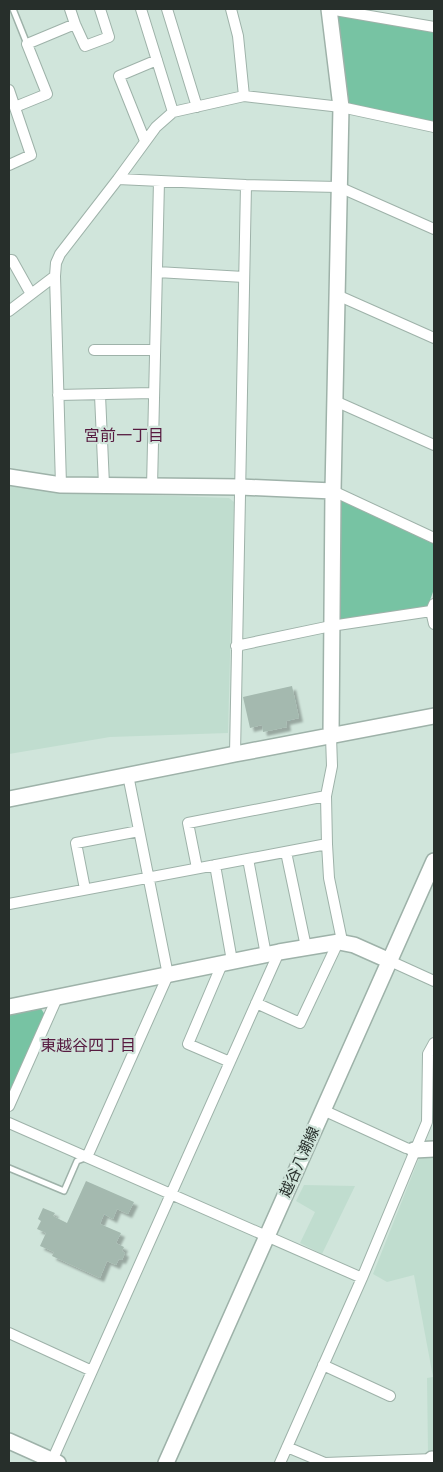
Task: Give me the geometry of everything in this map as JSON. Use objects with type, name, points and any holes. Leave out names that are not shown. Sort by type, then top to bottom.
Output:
[{"type":"street","points":[[70,9],[85,46],[109,37],[100,9]]},
{"type":"street","points":[[141,9],[174,112]]},
{"type":"street","points":[[167,9],[197,107]]},
{"type":"street","points":[[231,9],[238,36],[244,96]]},
{"type":"street","points":[[256,1003],[300,1023],[341,936],[329,878],[326,796],[332,766],[331,626],[334,401],[341,107],[329,9],[434,27]]},
{"type":"street","points":[[16,107],[47,94],[27,44],[75,24]]},
{"type":"street","points":[[145,141],[119,76],[157,60]]},
{"type":"street","points":[[9,90],[31,155],[9,165]]},
{"type":"street","points":[[61,484],[56,263],[60,254],[156,127],[174,112],[244,96],[341,107],[434,126]]},
{"type":"street","points":[[118,179],[339,187],[434,229]]},
{"type":"street","points":[[152,487],[159,181]]},
{"type":"street","points":[[235,754],[246,185]]},
{"type":"street","points":[[9,260],[12,260],[31,294]]},
{"type":"street","points":[[157,272],[244,276]]},
{"type":"street","points":[[9,312],[55,276]]},
{"type":"street","points":[[337,295],[434,338]]},
{"type":"street","points":[[94,350],[155,350]]},
{"type":"street","points":[[58,395],[153,393]]},
{"type":"street","points":[[100,395],[104,486]]},
{"type":"street","points":[[334,401],[434,445]]},
{"type":"street","points":[[9,477],[61,484],[104,486],[240,487],[333,491],[434,538]]},
{"type":"street","points":[[236,646],[331,626],[433,608],[434,624]]},
{"type":"street","points":[[9,800],[434,716]]},
{"type":"street","points":[[87,1157],[168,975],[128,775]]},
{"type":"street","points":[[197,868],[188,823],[326,796]]},
{"type":"street","points":[[86,889],[76,843],[139,831]]},
{"type":"street","points":[[9,904],[327,844]]},
{"type":"street","points":[[286,852],[306,947]]},
{"type":"street","points":[[9,1441],[54,1462],[92,1371],[256,1003],[272,953],[248,859]]},
{"type":"street","name":"越谷八潮線","points":[[166,1463],[434,861]]},
{"type":"street","points":[[215,865],[227,963],[188,1044],[230,1062]]},
{"type":"street","points":[[9,1008],[272,953],[339,942],[354,945],[434,981]]},
{"type":"street","points":[[9,1106],[57,998]]},
{"type":"street","points":[[280,1463],[362,1278],[426,1122],[431,1054],[434,1043]]},
{"type":"street","points":[[323,1110],[406,1148],[414,1150],[434,1149]]},
{"type":"street","points":[[9,1123],[362,1278]]},
{"type":"street","points":[[9,1333],[92,1371]]},
{"type":"street","points":[[324,1365],[390,1396]]},
{"type":"street","points":[[288,1447],[325,1463],[433,1460]]},
{"type":"lane","points":[[12,9],[27,44]]},
{"type":"lane","points":[[9,1168],[64,1191],[78,1161],[87,1157]]},
{"type":"shaded area","points":[[9,485],[64,492],[229,498],[234,502],[228,733],[110,737],[9,754]]},
{"type":"shaded area","points":[[421,1153],[434,1153],[434,1453],[428,1453],[427,1378],[433,1377],[414,1275],[387,1282],[373,1274]]},
{"type":"shaded area","points":[[304,1185],[355,1186],[322,1254],[300,1243],[315,1212],[296,1201]]},
{"type":"green space","points":[[335,13],[434,30],[434,123],[346,103]]},
{"type":"green space","points":[[338,497],[434,543],[434,589],[428,606],[336,620]]},
{"type":"green space","points":[[40,1007],[45,1015],[9,1098],[9,1013]]},
{"type":"building","points":[[292,686],[299,718],[286,721],[287,727],[263,732],[262,725],[250,728],[243,697]]},
{"type":"building","points":[[86,1181],[134,1202],[128,1214],[117,1209],[113,1219],[104,1214],[100,1224],[121,1233],[116,1243],[124,1247],[122,1251],[125,1253],[122,1260],[119,1259],[116,1265],[107,1261],[100,1278],[52,1256],[54,1252],[40,1246],[46,1233],[37,1229],[41,1221],[38,1219],[43,1208],[55,1213],[53,1216],[67,1223]]},
{"type":"district","name":"宮前一丁目","points":[[124,436]]},
{"type":"district","name":"東越谷四丁目","points":[[88,1046]]}]
